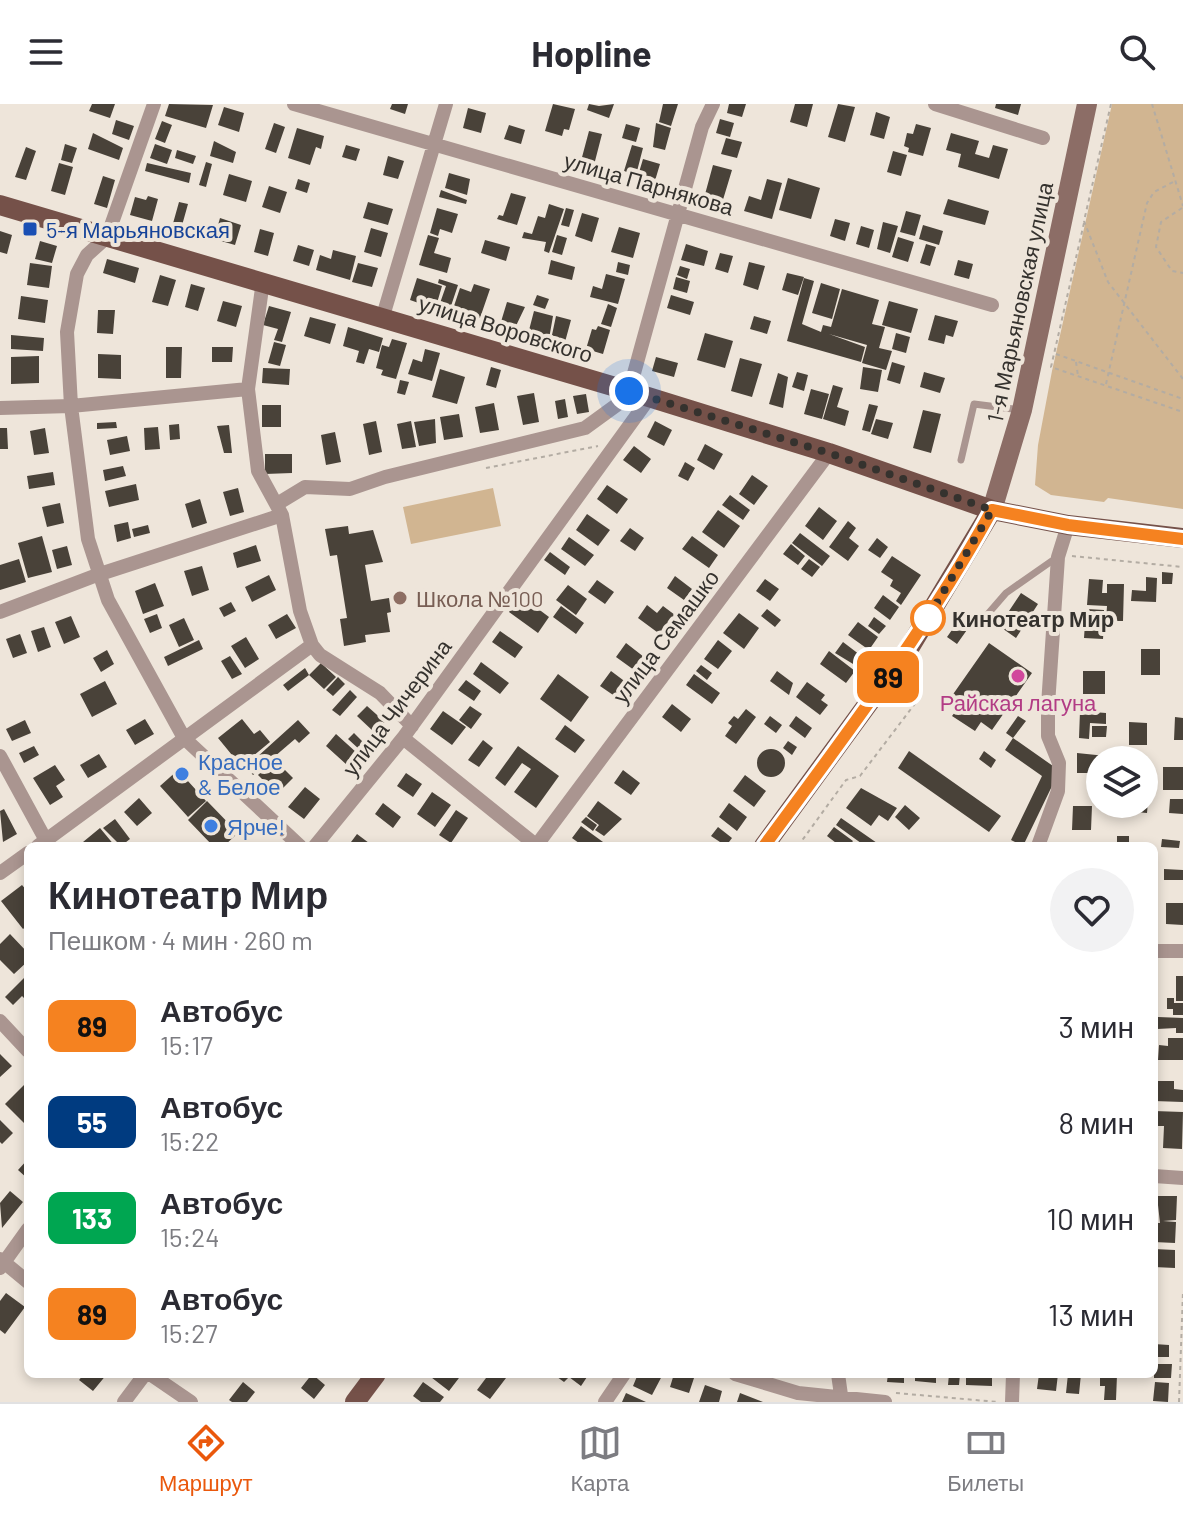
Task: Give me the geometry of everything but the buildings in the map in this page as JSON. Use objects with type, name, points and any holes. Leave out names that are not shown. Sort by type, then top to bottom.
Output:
[{"type":"main road","name":"1-я Марьяновская улица","points":[[992,510],[1022,410],[1087,104]]},
{"type":"main road","name":"улица Воровского","points":[[0,205],[650,397],[829,453],[992,510],[1068,525],[1183,538]]},
{"type":"main road","points":[[767,842],[911,645],[961,568],[992,510]]},
{"type":"main road","points":[[355,1402],[373,1378]]},
{"type":"street","points":[[154,104],[107,237],[87,255],[77,274],[67,332],[71,406],[88,539],[97,575],[143,669],[184,738],[296,842]]},
{"type":"street","name":"улица Парнякова","points":[[294,104],[992,305]]},
{"type":"street","points":[[383,316],[446,104]]},
{"type":"street","points":[[0,612],[280,510],[305,487],[350,489],[385,477],[585,428],[601,419],[629,391],[702,127],[713,104]]},
{"type":"street","points":[[935,104],[1043,138]]},
{"type":"street","points":[[263,281],[248,389],[258,471],[280,510],[300,611],[312,645],[320,655],[380,693],[408,732],[532,842]]},
{"type":"street","points":[[0,408],[71,406],[248,389]]},
{"type":"street","name":"улица Чичерина","points":[[318,842],[408,732],[650,397]]},
{"type":"street","name":"улица Семашко","points":[[539,842],[829,453]]},
{"type":"street","points":[[1039,842],[1058,791],[1059,763],[1048,736],[1048,705],[1058,556],[1068,525]]},
{"type":"street","points":[[46,842],[312,645]]},
{"type":"street","points":[[0,756],[42,842]]},
{"type":"street","points":[[0,873],[24,856]]},
{"type":"street","points":[[1158,951],[1183,951]]},
{"type":"street","points":[[0,1021],[24,1047]]},
{"type":"street","points":[[1158,1176],[1183,1178]]},
{"type":"street","points":[[24,1234],[1,1264],[24,1279]]},
{"type":"street","points":[[124,1402],[145,1378]]},
{"type":"street","points":[[154,1378],[191,1402]]},
{"type":"street","points":[[605,1402],[621,1378]]},
{"type":"street","points":[[748,1378],[798,1393],[842,1401],[888,1397]]},
{"type":"street","points":[[839,1378],[842,1401]]},
{"type":"street","points":[[1012,1402],[1013,1378]]},
{"type":"lane","points":[[961,460],[974,404],[1022,410]]},
{"type":"lane","points":[[980,623],[1006,593],[1058,556]]},
{"type":"path","points":[[1111,104],[1051,367],[1183,412]]},
{"type":"path","points":[[1152,104],[1183,206],[1161,222],[1156,247],[1172,271],[1183,273]]},
{"type":"path","points":[[1105,385],[1126,305],[1147,203],[1154,192],[1175,181]]},
{"type":"path","points":[[1084,221],[1098,264],[1183,379]]},
{"type":"path","points":[[1055,354],[1183,399]]},
{"type":"path","points":[[1076,361],[1078,376]]},
{"type":"path","points":[[1140,397],[1144,386]]},
{"type":"path","points":[[1174,409],[1178,398]]},
{"type":"path","points":[[473,470],[597,446],[614,447]]},
{"type":"path","points":[[1058,556],[1183,567]]},
{"type":"path","points":[[801,842],[846,780],[860,776],[917,701]]},
{"type":"path","points":[[1179,1402],[1183,1292]]},
{"type":"path","points":[[888,1397],[1003,1402]]},
{"type":"shaded area","points":[[1112,104],[1183,104],[1183,509],[1108,498],[1104,502],[1051,495],[1035,485],[1038,445],[1052,371]]},
{"type":"shaded area","points":[[493,488],[501,526],[411,544],[403,507]]},
{"type":"bus line","name":"89","points":[[767,842],[911,645],[961,568],[992,510],[1068,525],[1183,539]]},
{"type":"place","name":"5-я Марьяновская","points":[[30,229]]},
{"type":"place","name":"Школа №100","points":[[400,598]]},
{"type":"place","name":"Кинотеатр Мир","points":[[928,618]]},
{"type":"place","name":"Райская лагуна","points":[[1018,676]]},
{"type":"place","name":"Красное & Белое","points":[[182,774]]},
{"type":"place","name":"Ярче!","points":[[211,826]]},
{"type":"route","points":[[629,391],[829,453],[992,510],[961,568],[928,618]]}]
